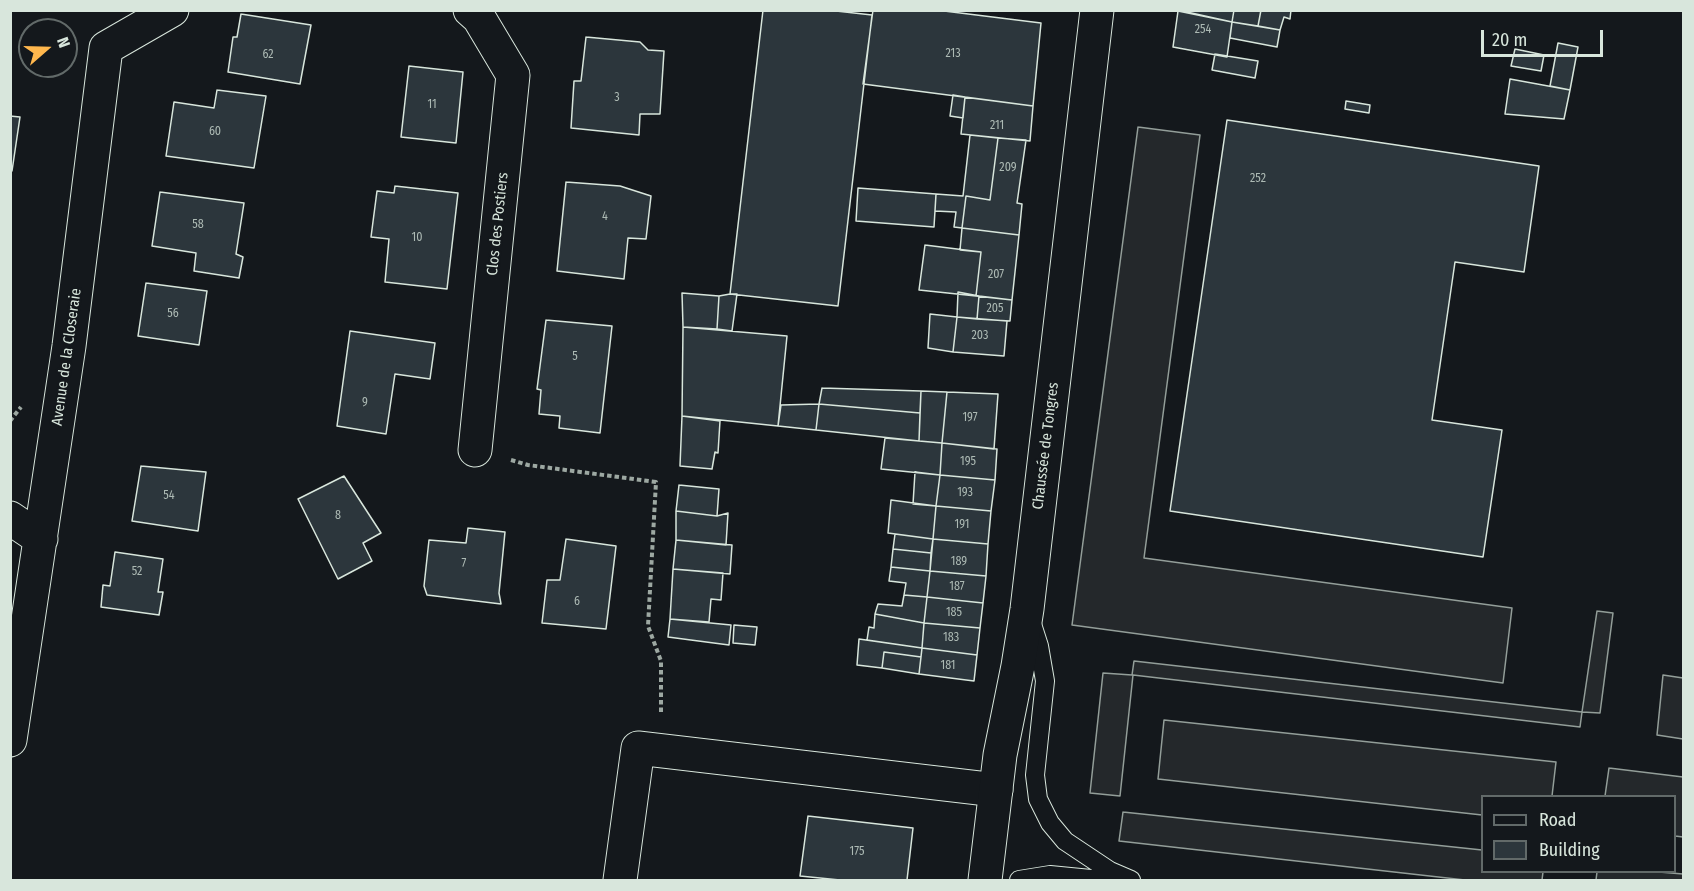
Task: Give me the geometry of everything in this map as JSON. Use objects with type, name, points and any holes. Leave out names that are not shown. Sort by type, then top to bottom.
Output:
[{"type":"street","name":"Avenue de la Closeraie","points":[[10,740],[41,538],[106,48],[172,10]]},
{"type":"street","name":"Clos des Postiers","points":[[470,10],[479,18],[513,75],[475,450]]},
{"type":"street","name":"Chaussée de Tongres","points":[[985,880],[996,790],[1027,609],[1097,10]]},
{"type":"street","points":[[10,518],[41,538]]},
{"type":"street","points":[[620,880],[639,748],[996,790]]},
{"type":"lane","points":[[1027,609],[1039,646],[1045,681],[1035,775],[1038,799],[1050,823],[1065,841],[1110,871],[1131,880]]},
{"type":"lane","points":[[1019,880],[1050,875],[1101,880]]},
{"type":"path","points":[[475,450],[528,465],[656,482],[648,626],[661,661],[663,684],[660,751]]},
{"type":"shaded area","points":[[1138,127],[1200,135],[1144,558],[1512,608],[1503,683],[1072,625]]},
{"type":"shaded area","points":[[1597,611],[1613,613],[1600,713],[1582,712]]},
{"type":"shaded area","points":[[1134,661],[1582,712],[1580,727],[1133,675],[1120,796],[1090,793],[1103,673],[1132,675]]},
{"type":"shaded area","points":[[1663,675],[1683,678],[1683,739],[1657,735]]},
{"type":"shaded area","points":[[1164,720],[1556,762],[1552,795],[1481,795],[1481,815],[1158,779]]},
{"type":"shaded area","points":[[1609,768],[1683,777],[1683,837],[1676,836],[1676,795],[1605,795]]},
{"type":"shaded area","points":[[1123,812],[1481,850],[1481,873],[1543,873],[1542,880],[1465,880],[1119,841]]},
{"type":"shaded area","points":[[1597,873],[1683,874],[1683,880],[1596,880]]},
{"type":"building","points":[[763,10],[827,10],[872,15],[838,306],[730,294]]},
{"type":"building","points":[[873,10],[936,10],[1041,23],[1033,106],[863,84]]},
{"type":"building","points":[[1178,10],[1234,10],[1232,22]]},
{"type":"building","points":[[1234,10],[1261,10],[1258,26],[1232,22]]},
{"type":"building","points":[[1261,10],[1291,10],[1290,19],[1284,17],[1280,30],[1258,26]]},
{"type":"building","points":[[1178,11],[1232,22],[1227,57],[1173,47]]},
{"type":"building","points":[[241,14],[311,25],[300,84],[228,72],[233,37],[237,37]]},
{"type":"building","points":[[1232,22],[1280,30],[1277,47],[1230,38]]},
{"type":"building","points":[[586,37],[640,42],[648,50],[664,51],[660,114],[640,114],[639,135],[571,128],[574,81],[581,81]]},
{"type":"building","points":[[1558,43],[1578,47],[1570,90],[1550,86]]},
{"type":"building","points":[[1515,49],[1544,55],[1541,71],[1511,66]]},
{"type":"building","points":[[1215,54],[1258,61],[1255,78],[1212,70]]},
{"type":"building","points":[[409,66],[463,72],[456,143],[401,137]]},
{"type":"building","points":[[1510,79],[1570,90],[1564,119],[1505,114]]},
{"type":"building","points":[[217,90],[266,96],[254,168],[166,156],[174,102],[214,108]]},
{"type":"building","points":[[953,95],[965,97],[963,118],[950,116]]},
{"type":"building","points":[[965,97],[1033,106],[1030,141],[961,134]]},
{"type":"building","points":[[1346,101],[1370,105],[1369,113],[1345,109]]},
{"type":"building","points":[[10,116],[20,117],[12,171],[10,170]]},
{"type":"building","points":[[1227,120],[1539,166],[1524,272],[1455,262],[1432,420],[1502,430],[1483,557],[1170,511]]},
{"type":"building","points":[[970,135],[998,138],[990,200],[966,196],[962,228],[954,227],[956,212],[935,211],[936,194],[963,196]]},
{"type":"building","points":[[998,138],[1026,140],[1017,203],[1022,204],[1019,235],[962,228],[966,196],[990,200]]},
{"type":"building","points":[[566,182],[620,186],[651,196],[646,239],[628,238],[624,279],[557,271]]},
{"type":"building","points":[[395,186],[458,193],[447,289],[385,282],[389,239],[371,237],[377,191],[394,193]]},
{"type":"building","points":[[858,188],[936,194],[934,227],[856,221]]},
{"type":"building","points":[[160,192],[244,203],[236,254],[243,257],[239,278],[194,271],[196,253],[152,246]]},
{"type":"building","points":[[962,228],[1019,235],[1012,300],[976,296],[981,252],[960,250]]},
{"type":"building","points":[[925,245],[981,252],[976,296],[919,290]]},
{"type":"building","points":[[146,283],[207,291],[199,345],[138,336]]},
{"type":"building","points":[[958,292],[979,296],[977,319],[957,317]]},
{"type":"building","points":[[682,293],[719,296],[717,329],[683,327]]},
{"type":"building","points":[[737,294],[732,331],[717,329],[719,296]]},
{"type":"building","points":[[979,296],[1012,300],[1010,321],[977,319]]},
{"type":"building","points":[[930,314],[957,317],[953,352],[928,348]]},
{"type":"building","points":[[957,317],[1007,321],[1004,356],[953,352]]},
{"type":"building","points":[[546,320],[612,326],[600,433],[559,428],[560,416],[539,414],[541,390],[537,389]]},
{"type":"building","points":[[683,327],[787,336],[778,426],[682,416]]},
{"type":"building","points":[[350,331],[435,343],[430,379],[395,374],[386,434],[337,426]]},
{"type":"building","points":[[822,388],[921,391],[920,413],[819,404]]},
{"type":"building","points":[[921,391],[947,392],[942,443],[919,441]]},
{"type":"building","points":[[947,392],[998,394],[994,449],[942,443]]},
{"type":"building","points":[[819,404],[816,430],[778,426],[781,405]]},
{"type":"building","points":[[819,404],[920,413],[919,441],[816,430]]},
{"type":"building","points":[[682,416],[720,421],[718,453],[715,452],[712,469],[680,466]]},
{"type":"building","points":[[885,438],[942,443],[940,475],[881,469]]},
{"type":"building","points":[[942,443],[997,449],[995,480],[940,475]]},
{"type":"building","points":[[141,466],[206,472],[198,531],[132,521]]},
{"type":"building","points":[[915,472],[940,475],[936,506],[913,504]]},
{"type":"building","points":[[940,475],[995,480],[991,511],[936,506]]},
{"type":"building","points":[[344,476],[381,533],[363,543],[372,561],[338,579],[298,499]]},
{"type":"building","points":[[679,485],[719,489],[717,516],[676,511]]},
{"type":"building","points":[[891,500],[936,506],[933,539],[888,533]]},
{"type":"building","points":[[936,506],[991,511],[988,544],[933,539]]},
{"type":"building","points":[[676,511],[717,516],[728,513],[726,545],[676,540]]},
{"type":"building","points":[[468,528],[505,532],[499,593],[501,604],[427,595],[424,586],[429,540],[466,543]]},
{"type":"building","points":[[895,534],[933,539],[931,553],[893,549]]},
{"type":"building","points":[[566,539],[616,546],[606,629],[542,623],[547,580],[560,580]]},
{"type":"building","points":[[933,539],[988,544],[986,576],[930,571]]},
{"type":"building","points":[[676,540],[732,545],[730,574],[673,569]]},
{"type":"building","points":[[893,549],[931,553],[930,571],[891,567]]},
{"type":"building","points":[[115,552],[163,559],[158,592],[163,592],[159,615],[101,607],[103,585],[110,586]]},
{"type":"building","points":[[891,567],[930,571],[927,597],[904,595],[906,583],[889,581]]},
{"type":"building","points":[[673,569],[723,573],[721,600],[711,599],[709,622],[670,619]]},
{"type":"building","points":[[930,571],[986,576],[983,603],[927,597]]},
{"type":"building","points":[[904,595],[927,597],[924,623],[875,614],[878,604],[902,606]]},
{"type":"building","points":[[927,597],[983,603],[980,628],[924,623]]},
{"type":"building","points":[[875,614],[924,623],[922,648],[867,640],[869,627],[874,628]]},
{"type":"building","points":[[670,619],[731,625],[729,645],[668,637]]},
{"type":"building","points":[[924,623],[980,628],[977,655],[922,648]]},
{"type":"building","points":[[734,625],[757,627],[755,645],[733,643]]},
{"type":"building","points":[[859,639],[922,648],[921,657],[884,652],[882,668],[857,665]]},
{"type":"building","points":[[922,648],[977,655],[974,681],[919,674]]},
{"type":"building","points":[[884,652],[921,657],[919,674],[882,668]]},
{"type":"building","points":[[808,816],[913,828],[907,880],[840,880],[800,876]]}]
